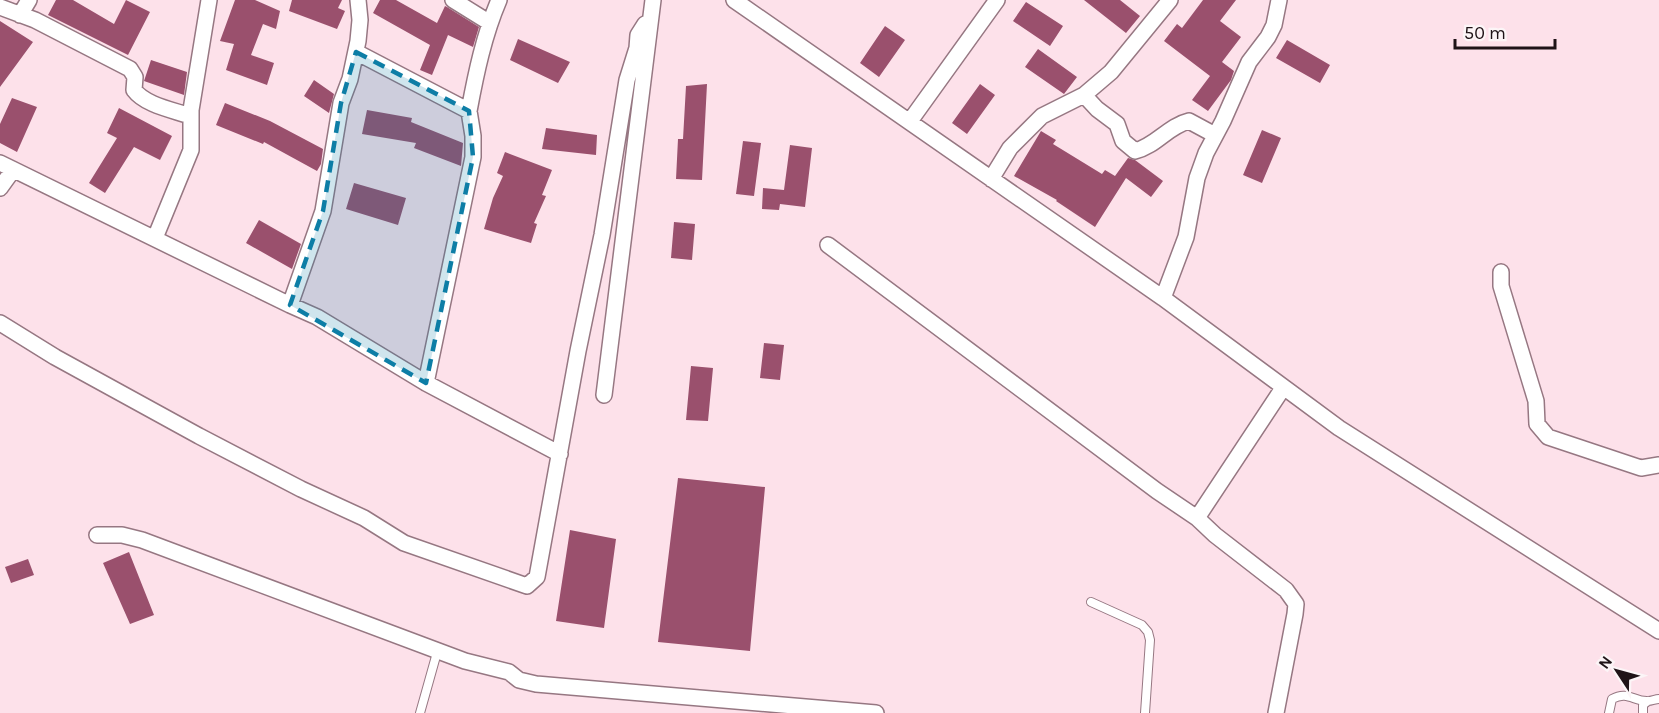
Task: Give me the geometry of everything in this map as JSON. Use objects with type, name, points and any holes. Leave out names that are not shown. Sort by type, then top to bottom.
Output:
[{"type":"street","points":[[20,15],[29,0]]},
{"type":"street","points":[[154,238],[191,150],[190,116],[209,0]]},
{"type":"street","points":[[290,305],[323,211],[341,103],[350,79],[356,52],[360,20],[357,0]]},
{"type":"street","points":[[453,0],[490,23]]},
{"type":"street","points":[[426,383],[473,157],[473,136],[469,111],[476,71],[499,0]]},
{"type":"street","points":[[604,395],[653,0]]},
{"type":"street","points":[[734,0],[1162,298],[1339,428],[1659,632]]},
{"type":"street","points":[[991,179],[1010,148],[1042,116],[1084,95],[1111,72],[1170,0]]},
{"type":"street","points":[[1162,298],[1185,237],[1197,178],[1249,62],[1268,38],[1274,25],[1279,0]]},
{"type":"street","points":[[910,122],[990,2]]},
{"type":"street","points":[[0,7],[35,20],[130,69],[135,76],[134,90],[137,94],[144,99],[190,116]]},
{"type":"street","points":[[0,323],[55,357],[199,436],[301,489],[364,518],[404,543],[469,564],[526,586],[537,577],[602,235],[627,80],[637,48],[638,35],[645,24],[650,22]]},
{"type":"street","points":[[356,52],[469,111]]},
{"type":"street","points":[[1084,95],[1097,109],[1117,124],[1123,141],[1135,151],[1143,149],[1178,124],[1189,121],[1215,135]]},
{"type":"street","points":[[0,188],[7,166],[330,324],[426,383],[560,454]]},
{"type":"street","points":[[828,244],[1157,491],[1197,518],[1215,536],[1286,590],[1296,604],[1276,713]]},
{"type":"street","points":[[1501,272],[1501,286],[1536,401],[1537,424],[1540,429],[1548,437],[1641,468],[1659,465]]},
{"type":"street","points":[[1197,518],[1283,388]]},
{"type":"street","points":[[97,535],[122,534],[142,540],[465,661],[509,672],[519,680],[536,684],[876,713]]},
{"type":"lane","points":[[1091,602],[1142,625],[1148,632],[1150,640],[1145,713]]},
{"type":"lane","points":[[420,713],[438,650]]},
{"type":"lane","points":[[1609,713],[1612,699],[1618,696],[1648,701],[1659,699]]},
{"type":"lane","points":[[1642,713],[1643,705],[1648,701]]},
{"type":"highlighted area","points":[[356,52],[469,111],[473,157],[426,383],[290,305],[323,211],[341,103]]},
{"type":"building","points":[[56,0],[73,0],[114,24],[126,0],[150,12],[128,55],[48,15]]},
{"type":"building","points":[[235,0],[255,0],[280,11],[276,29],[263,24],[251,55],[274,63],[267,85],[226,70],[234,44],[220,41]]},
{"type":"building","points":[[292,0],[342,0],[338,8],[345,11],[337,29],[289,11]]},
{"type":"building","points":[[380,0],[396,0],[437,23],[445,6],[447,7],[479,27],[473,47],[448,35],[432,75],[420,70],[430,45],[373,13]]},
{"type":"building","points":[[1084,0],[1120,0],[1140,16],[1126,33]]},
{"type":"building","points":[[1203,0],[1236,0],[1220,21],[1241,37],[1222,62],[1234,71],[1231,80],[1208,111],[1192,100],[1210,76],[1164,41],[1177,24],[1182,28]]},
{"type":"building","points":[[1026,2],[1063,26],[1050,46],[1013,21]]},
{"type":"building","points":[[0,21],[33,42],[0,87]]},
{"type":"building","points":[[885,26],[905,40],[879,77],[860,63]]},
{"type":"building","points":[[518,39],[570,62],[558,83],[510,60]]},
{"type":"building","points":[[1287,40],[1330,65],[1320,83],[1276,58]]},
{"type":"building","points":[[1038,49],[1077,77],[1064,94],[1025,67]]},
{"type":"building","points":[[151,60],[187,72],[184,95],[144,81]]},
{"type":"building","points":[[314,80],[334,94],[329,113],[304,96]]},
{"type":"building","points":[[707,84],[702,180],[676,179],[678,139],[683,139],[686,86]]},
{"type":"building","points":[[980,84],[995,95],[967,134],[952,123]]},
{"type":"building","points":[[12,98],[37,107],[17,152],[0,143],[0,124]]},
{"type":"building","points":[[225,103],[270,121],[323,149],[321,164],[317,171],[264,142],[263,144],[216,125]]},
{"type":"building","points":[[119,108],[172,136],[160,160],[134,147],[105,193],[89,183],[117,138],[107,133]]},
{"type":"building","points":[[367,110],[412,118],[411,122],[463,143],[461,166],[414,148],[416,143],[362,134]]},
{"type":"building","points":[[546,128],[597,135],[596,155],[542,149]]},
{"type":"building","points":[[1262,130],[1281,138],[1262,183],[1243,175]]},
{"type":"building","points":[[1041,131],[1056,140],[1053,144],[1102,174],[1105,170],[1115,176],[1128,158],[1135,160],[1163,181],[1151,197],[1126,178],[1095,227],[1057,200],[1014,176]]},
{"type":"building","points":[[743,141],[761,143],[754,196],[736,194]]},
{"type":"building","points":[[790,145],[812,148],[805,207],[780,204],[779,210],[762,209],[763,188],[784,190]]},
{"type":"building","points":[[505,152],[552,170],[542,195],[546,196],[534,223],[537,224],[531,243],[484,229],[493,198],[503,176],[497,173]]},
{"type":"building","points":[[354,183],[406,198],[398,225],[346,209]]},
{"type":"building","points":[[259,220],[301,244],[292,269],[246,243]]},
{"type":"building","points":[[674,222],[695,224],[692,260],[671,258]]},
{"type":"building","points":[[764,343],[784,345],[780,380],[760,378]]},
{"type":"building","points":[[691,366],[713,368],[708,421],[686,420]]},
{"type":"building","points":[[678,478],[765,487],[750,651],[658,642]]},
{"type":"building","points":[[570,530],[616,539],[604,628],[556,621]]},
{"type":"building","points":[[129,552],[154,615],[130,624],[103,563]]},
{"type":"building","points":[[28,559],[34,575],[11,583],[5,567]]}]
